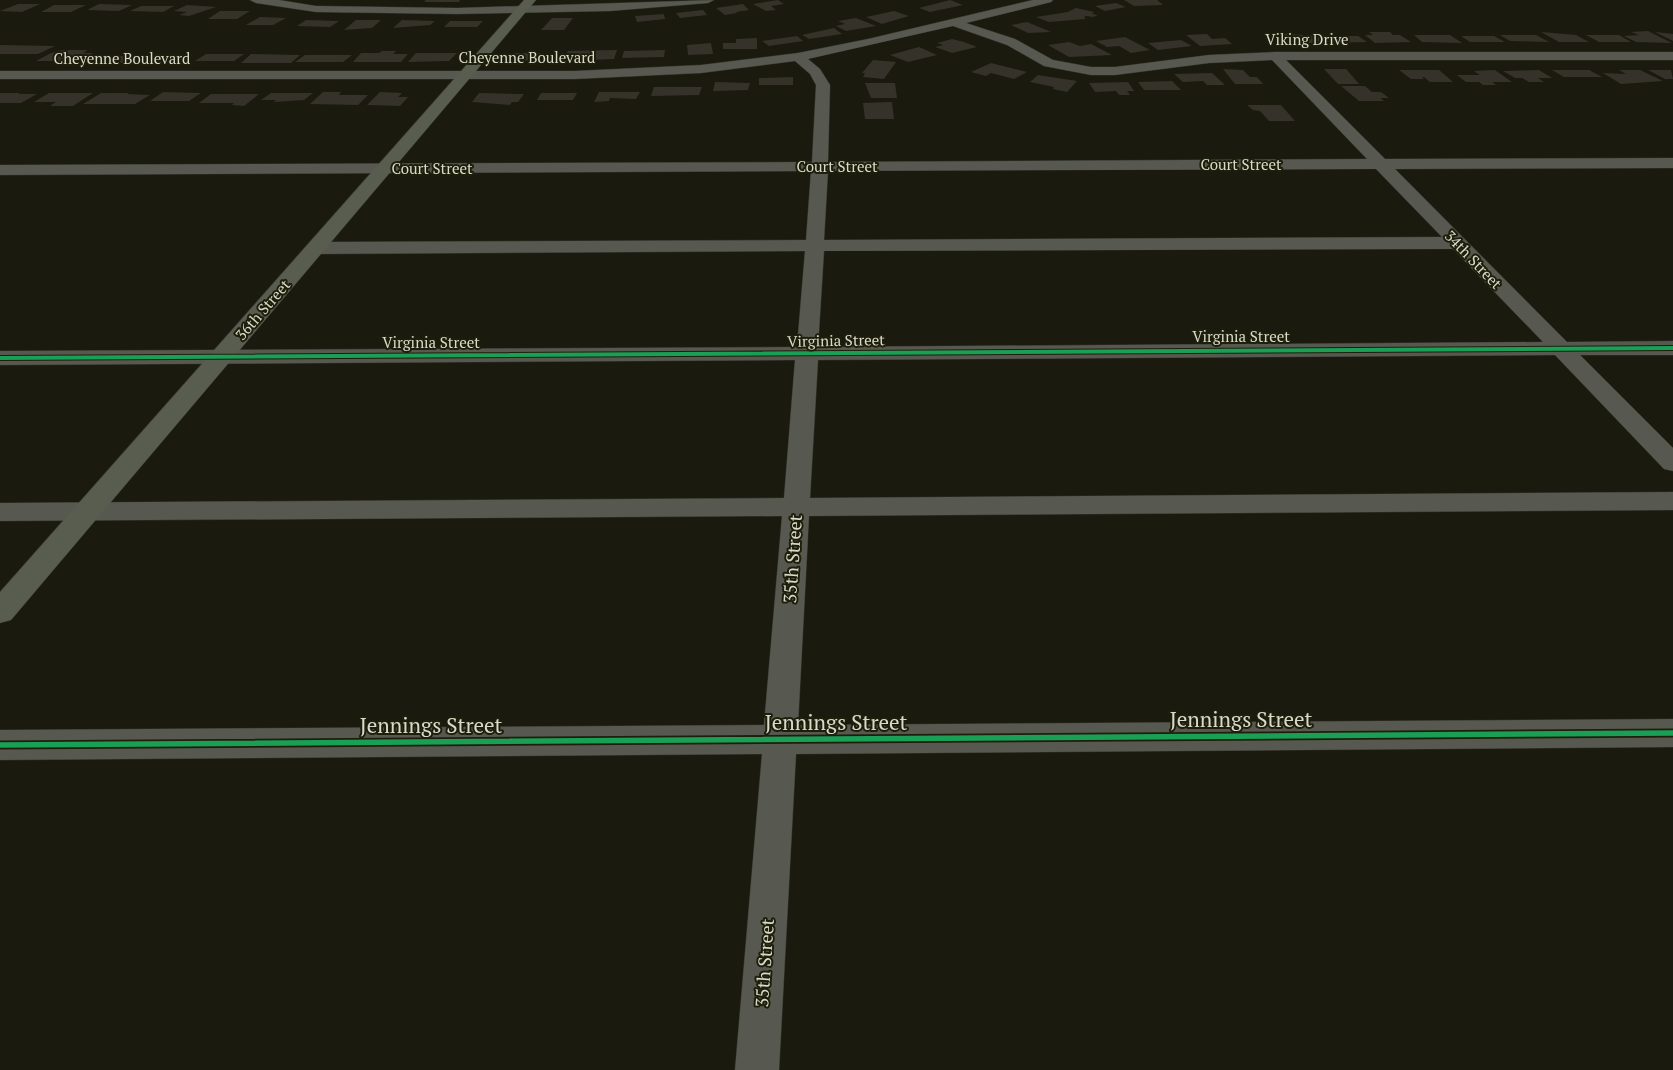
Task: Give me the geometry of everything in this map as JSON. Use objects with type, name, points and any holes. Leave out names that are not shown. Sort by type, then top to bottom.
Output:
[{"type":"main road","name":"36th Street","points":[[0,612],[386,169],[530,0]]},
{"type":"street","points":[[256,0],[316,9],[349,10],[610,8],[708,0]]},
{"type":"street","name":"Cheyenne Boulevard","points":[[0,75],[466,75],[650,72],[711,68],[798,57],[868,43],[1047,0]]},
{"type":"street","name":"Viking Drive","points":[[952,22],[1011,42],[1049,63],[1091,71],[1115,71],[1208,59],[1275,56],[1673,56]]},
{"type":"street","name":"34th Street","points":[[1275,56],[1559,349],[1673,463]]},
{"type":"street","name":"35th Street","points":[[757,1070],[820,167],[823,85],[815,72],[798,57]]},
{"type":"street","name":"Court Street","points":[[0,170],[1673,163]]},
{"type":"street","points":[[316,248],[1457,243]]},
{"type":"street","name":"Virginia Street","points":[[0,358],[1673,348]]},
{"type":"street","points":[[0,512],[1673,501]]},
{"type":"street","name":"Jennings Street","points":[[0,745],[1673,733]]},
{"type":"building","points":[[426,0],[460,0],[459,2],[424,2]]},
{"type":"building","points":[[778,0],[784,4],[771,6],[776,10],[766,11],[753,4]]},
{"type":"building","points":[[950,0],[963,5],[930,12],[919,8]]},
{"type":"building","points":[[1124,0],[1157,0],[1163,5],[1134,6]]},
{"type":"building","points":[[1116,3],[1126,7],[1105,11],[1095,6]]},
{"type":"building","points":[[18,4],[40,4],[22,12],[0,11]]},
{"type":"building","points":[[99,4],[132,5],[119,11],[87,10]]},
{"type":"building","points":[[743,4],[749,10],[725,15],[716,8]]},
{"type":"building","points":[[54,5],[86,5],[71,12],[41,12]]},
{"type":"building","points":[[187,5],[216,7],[189,16],[179,15],[187,12],[174,11]]},
{"type":"building","points":[[141,6],[174,6],[163,12],[130,11]]},
{"type":"building","points":[[1076,8],[1094,12],[1092,14],[1098,15],[1093,17],[1086,16],[1084,17],[1086,19],[1049,22],[1036,17],[1068,12]]},
{"type":"building","points":[[703,10],[707,15],[680,18],[676,13]]},
{"type":"building","points":[[220,11],[250,11],[237,19],[208,19]]},
{"type":"building","points":[[894,11],[909,16],[882,24],[866,17]]},
{"type":"building","points":[[664,14],[665,19],[637,22],[635,16]]},
{"type":"building","points":[[260,17],[286,18],[273,25],[246,25]]},
{"type":"building","points":[[552,18],[573,18],[564,30],[541,30]]},
{"type":"building","points":[[856,18],[876,26],[846,31],[836,26],[845,24],[838,21]]},
{"type":"building","points":[[306,20],[339,21],[330,27],[297,26]]},
{"type":"building","points":[[356,20],[381,20],[372,28],[344,30]]},
{"type":"building","points":[[402,20],[435,21],[430,25],[393,28]]},
{"type":"building","points":[[450,21],[483,21],[477,27],[444,27]]},
{"type":"building","points":[[1027,22],[1051,32],[1028,33],[1011,25]]},
{"type":"building","points":[[834,28],[842,34],[809,39],[802,35]]},
{"type":"building","points":[[1648,31],[1672,43],[1636,42],[1624,36],[1639,35],[1631,32]]},
{"type":"building","points":[[1369,32],[1390,32],[1393,35],[1400,35],[1411,42],[1375,43],[1365,35],[1373,35]]},
{"type":"building","points":[[1541,32],[1576,35],[1589,42],[1559,42]]},
{"type":"building","points":[[1655,32],[1673,34],[1673,41]]},
{"type":"building","points":[[1277,33],[1317,36],[1326,43],[1289,43]]},
{"type":"building","points":[[1207,34],[1212,39],[1225,38],[1232,44],[1200,46],[1186,35]]},
{"type":"building","points":[[1414,35],[1450,35],[1462,43],[1422,42]]},
{"type":"building","points":[[1500,35],[1536,35],[1549,42],[1510,41]]},
{"type":"building","points":[[1586,35],[1619,35],[1631,42],[1599,42]]},
{"type":"building","points":[[797,36],[803,41],[769,46],[762,41]]},
{"type":"building","points":[[1324,36],[1358,36],[1367,42],[1332,43]]},
{"type":"building","points":[[1461,36],[1494,36],[1505,42],[1470,42]]},
{"type":"building","points":[[1125,37],[1150,50],[1131,53],[1119,46],[1107,47],[1096,41]]},
{"type":"building","points":[[757,38],[757,49],[723,49],[723,43],[736,43],[736,39]]},
{"type":"building","points":[[952,39],[977,47],[952,53],[935,47],[943,45],[937,43]]},
{"type":"building","points":[[1181,40],[1192,46],[1158,50],[1148,43]]},
{"type":"building","points":[[1069,42],[1080,46],[1091,44],[1112,55],[1069,57],[1048,45]]},
{"type":"building","points":[[711,43],[713,54],[688,55],[687,45]]},
{"type":"building","points":[[0,45],[55,46],[38,54],[0,54]]},
{"type":"building","points":[[919,47],[937,55],[908,62],[890,55]]},
{"type":"building","points":[[63,50],[88,50],[83,53],[93,53],[79,61],[36,61],[51,53]]},
{"type":"building","points":[[617,50],[614,59],[562,61],[568,51]]},
{"type":"building","points":[[665,50],[664,57],[622,58],[624,51]]},
{"type":"building","points":[[382,51],[396,51],[393,54],[408,54],[401,62],[353,62],[361,53],[379,53]]},
{"type":"building","points":[[416,53],[457,53],[449,61],[408,62]]},
{"type":"building","points":[[510,53],[541,53],[536,60],[503,62]]},
{"type":"building","points":[[156,54],[192,55],[179,63],[141,63]]},
{"type":"building","points":[[206,54],[244,54],[234,61],[195,61]]},
{"type":"building","points":[[251,54],[300,55],[291,63],[241,63]]},
{"type":"building","points":[[305,55],[352,55],[343,62],[295,62]]},
{"type":"building","points":[[95,56],[141,56],[130,63],[84,62]]},
{"type":"building","points":[[873,60],[896,62],[884,79],[863,77],[865,73],[862,73]]},
{"type":"building","points":[[991,63],[1027,72],[1014,79],[991,73],[986,76],[971,72]]},
{"type":"building","points":[[1223,69],[1243,70],[1250,77],[1257,77],[1263,84],[1235,84]]},
{"type":"building","points":[[1324,69],[1346,69],[1359,84],[1338,84]]},
{"type":"building","points":[[1399,70],[1439,70],[1453,82],[1430,82],[1424,77],[1422,77],[1424,79],[1411,79]]},
{"type":"building","points":[[1495,70],[1512,82],[1492,82],[1496,85],[1483,85],[1479,82],[1466,82],[1457,75],[1480,75],[1474,71]]},
{"type":"building","points":[[1539,70],[1552,78],[1538,78],[1544,82],[1529,82],[1522,78],[1515,78],[1503,71]]},
{"type":"building","points":[[1552,70],[1589,70],[1602,77],[1564,77]]},
{"type":"building","points":[[1619,70],[1640,70],[1663,81],[1621,84],[1603,73],[1626,74]]},
{"type":"building","points":[[1648,70],[1671,70],[1673,79],[1665,79]]},
{"type":"building","points":[[1212,73],[1225,85],[1207,85],[1203,81],[1183,82],[1174,74]]},
{"type":"building","points":[[1038,75],[1077,81],[1067,92],[1030,82]]},
{"type":"building","points":[[793,77],[793,85],[759,85],[759,78]]},
{"type":"building","points":[[1172,81],[1181,90],[1144,90],[1138,82]]},
{"type":"building","points":[[715,82],[750,83],[748,90],[713,91]]},
{"type":"building","points":[[1128,82],[1134,91],[1127,91],[1130,95],[1119,95],[1116,91],[1095,92],[1089,83]]},
{"type":"building","points":[[865,83],[895,83],[897,98],[871,98]]},
{"type":"building","points":[[1341,86],[1365,86],[1372,92],[1381,92],[1389,98],[1380,98],[1384,101],[1359,101]]},
{"type":"building","points":[[654,87],[702,87],[699,95],[651,96]]},
{"type":"building","points":[[163,92],[201,93],[189,101],[150,101]]},
{"type":"building","points":[[323,92],[341,92],[339,95],[368,95],[358,105],[310,104]]},
{"type":"building","points":[[380,92],[402,93],[398,97],[408,97],[400,106],[367,105]]},
{"type":"building","points":[[599,92],[640,92],[636,99],[610,98],[609,101],[594,102]]},
{"type":"building","points":[[0,93],[37,94],[21,103],[0,103]]},
{"type":"building","points":[[49,93],[93,93],[73,106],[50,106],[56,102],[34,102]]},
{"type":"building","points":[[101,93],[150,95],[135,104],[83,104]]},
{"type":"building","points":[[271,93],[313,93],[304,100],[274,102],[276,100],[261,100]]},
{"type":"building","points":[[479,93],[524,94],[518,102],[512,102],[510,105],[472,102]]},
{"type":"building","points":[[541,93],[577,93],[573,100],[537,100]]},
{"type":"building","points":[[211,94],[259,94],[244,106],[232,105],[234,103],[199,103]]},
{"type":"building","points":[[892,102],[894,119],[865,119],[863,103]]},
{"type":"building","points":[[1247,105],[1281,105],[1295,121],[1269,121],[1260,111],[1253,110]]},
{"type":"cycle path","points":[[0,358],[1673,348]]},
{"type":"cycle path","points":[[0,745],[1673,733]]}]
